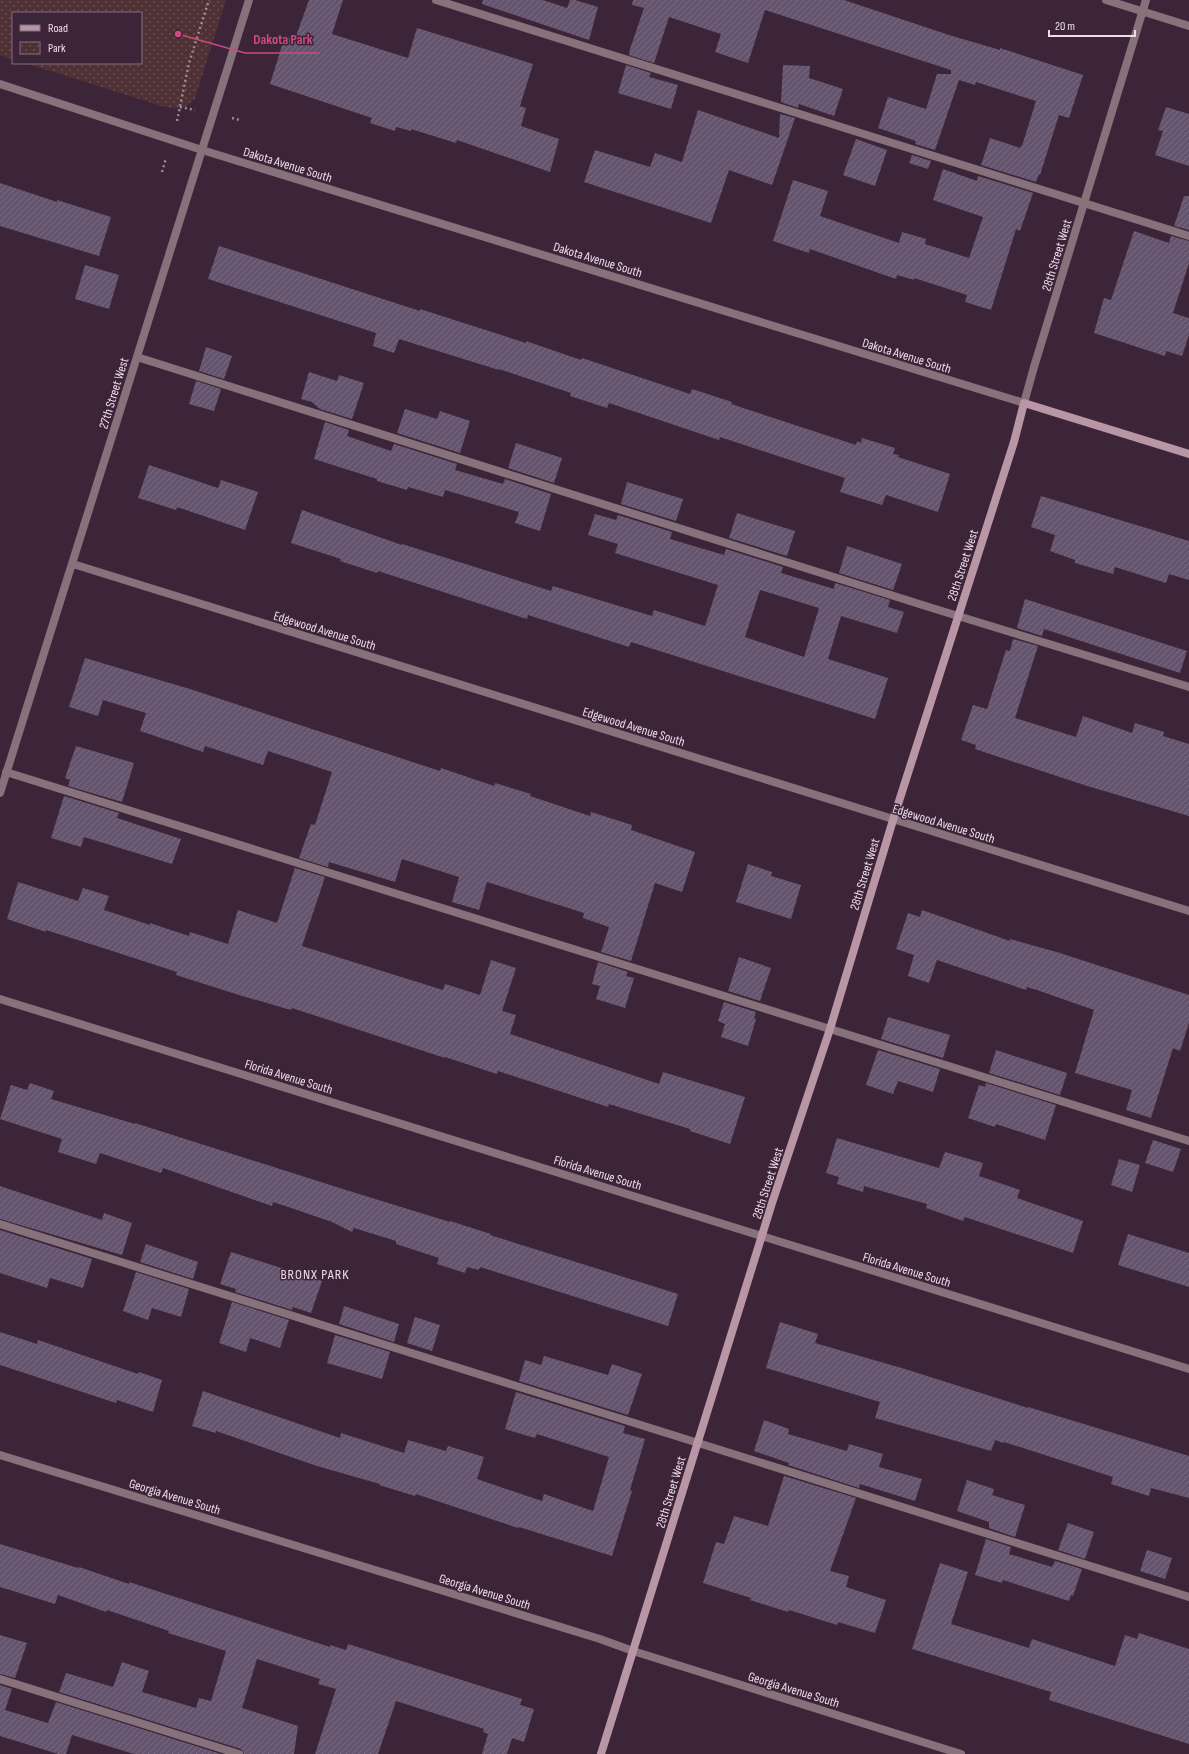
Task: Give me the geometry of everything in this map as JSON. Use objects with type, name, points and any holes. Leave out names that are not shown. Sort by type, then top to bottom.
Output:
[{"type":"street","name":"27th Street West","points":[[0,793],[249,0]]},
{"type":"street","points":[[436,0],[1189,236]]},
{"type":"street","points":[[1106,0],[1189,26]]},
{"type":"street","name":"28th Street West","points":[[601,1754],[762,1236],[830,1029],[893,820],[1014,442],[1034,367],[1146,0]]},
{"type":"street","name":"Dakota Avenue South","points":[[0,84],[202,150],[1189,454]]},
{"type":"street","points":[[137,357],[1189,687]]},
{"type":"street","name":"Edgewood Avenue South","points":[[73,564],[1189,912]]},
{"type":"street","points":[[6,772],[1189,1141]]},
{"type":"street","name":"Florida Avenue South","points":[[0,999],[1189,1369]]},
{"type":"street","points":[[0,1224],[1189,1597]]},
{"type":"street","name":"Georgia Avenue South","points":[[0,1455],[592,1637],[961,1754]]},
{"type":"street","points":[[0,1679],[240,1754]]},
{"type":"path","points":[[180,107],[189,63],[209,0]]},
{"type":"green space","points":[[0,0],[226,0],[195,98],[192,102],[182,107],[165,107],[28,64],[142,64],[142,12],[12,12],[12,59],[0,55]]},
{"type":"building","points":[[309,0],[343,0],[332,34],[408,58],[417,28],[533,64],[520,106],[526,108],[521,126],[559,139],[550,172],[457,140],[456,143],[411,129],[411,131],[396,127],[395,131],[370,123],[372,118],[270,84],[285,36],[295,39]]},
{"type":"building","points":[[483,0],[543,0],[567,8],[570,0],[575,0],[598,7],[589,40],[482,4]]},
{"type":"building","points":[[633,0],[844,0],[949,35],[1000,50],[1000,48],[1083,75],[1069,118],[1059,115],[1040,175],[1039,174],[1036,182],[981,165],[990,138],[1020,148],[1022,146],[1036,101],[976,82],[975,85],[959,80],[935,150],[915,144],[916,141],[878,128],[888,97],[926,109],[937,74],[951,74],[951,70],[765,10],[748,63],[715,52],[721,34],[669,17],[654,63],[629,55],[644,8],[632,5]]},
{"type":"building","points":[[626,65],[651,73],[649,77],[678,85],[671,109],[618,93]]},
{"type":"building","points":[[783,65],[810,66],[809,78],[843,89],[834,116],[799,104],[798,108],[781,102]]},
{"type":"building","points":[[1166,107],[1189,114],[1189,166],[1155,155],[1163,131],[1158,130]]},
{"type":"building","points":[[698,110],[779,138],[780,114],[795,118],[772,185],[729,170],[711,223],[584,182],[595,150],[650,167],[655,153],[682,162]]},
{"type":"building","points":[[856,139],[887,150],[875,186],[843,175]]},
{"type":"building","points":[[912,155],[931,161],[928,169],[909,163]]},
{"type":"building","points":[[943,169],[977,181],[978,176],[1033,193],[1020,231],[1016,229],[991,310],[965,302],[967,295],[914,278],[914,280],[897,275],[896,279],[810,249],[809,253],[773,241],[793,180],[828,191],[820,216],[899,243],[902,232],[926,239],[925,244],[969,258],[983,217],[933,200]]},
{"type":"building","points":[[0,183],[57,202],[57,200],[111,217],[99,256],[0,226]]},
{"type":"building","points":[[1184,196],[1189,196],[1189,230],[1174,226]]},
{"type":"building","points":[[1134,231],[1169,243],[1171,236],[1189,241],[1189,263],[1173,313],[1189,318],[1189,335],[1182,356],[1166,351],[1165,356],[1094,333],[1104,298],[1111,300]]},
{"type":"building","points":[[219,246],[420,311],[420,309],[526,343],[526,341],[581,360],[582,358],[690,394],[692,389],[732,402],[731,404],[856,445],[857,441],[861,443],[862,438],[895,448],[893,454],[899,455],[898,457],[950,474],[938,512],[886,495],[882,505],[840,492],[845,478],[720,437],[719,440],[609,403],[607,408],[570,396],[571,393],[499,369],[399,339],[394,353],[373,346],[376,333],[208,279]]},
{"type":"building","points":[[85,265],[119,275],[109,309],[75,299]]},
{"type":"building","points":[[206,347],[232,356],[224,379],[199,371]]},
{"type":"building","points":[[309,372],[337,381],[339,375],[364,383],[352,419],[320,409],[312,402],[301,399]]},
{"type":"building","points":[[196,381],[221,389],[214,411],[189,404]]},
{"type":"building","points":[[405,409],[437,419],[440,411],[470,421],[460,453],[397,433]]},
{"type":"building","points":[[325,422],[349,430],[347,436],[391,451],[394,444],[457,464],[455,470],[503,484],[505,479],[551,494],[540,531],[515,523],[519,512],[445,490],[443,497],[408,487],[407,490],[314,459]]},
{"type":"building","points":[[516,443],[562,458],[554,483],[508,468]]},
{"type":"building","points":[[149,465],[218,488],[221,480],[258,492],[245,530],[177,507],[176,510],[138,498]]},
{"type":"building","points":[[627,482],[683,499],[676,521],[621,504]]},
{"type":"building","points":[[1041,496],[1189,541],[1189,580],[1169,574],[1166,583],[1115,567],[1113,574],[1075,563],[1075,560],[1050,551],[1055,535],[1031,527]]},
{"type":"building","points":[[302,510],[402,545],[551,591],[553,586],[652,616],[654,610],[705,626],[718,585],[615,553],[618,544],[588,535],[595,514],[616,520],[618,515],[672,532],[670,539],[724,555],[726,549],[783,567],[781,573],[834,589],[835,583],[890,600],[888,607],[904,612],[897,633],[841,616],[828,659],[888,678],[875,719],[631,642],[629,647],[528,615],[527,619],[378,571],[377,573],[340,561],[341,559],[291,543]],"holes":[[[760,590],[819,608],[804,657],[745,637]]]},
{"type":"building","points":[[737,513],[795,531],[787,556],[729,538]]},
{"type":"building","points":[[847,546],[902,564],[893,590],[839,573]]},
{"type":"building","points":[[1025,599],[1187,651],[1180,673],[1044,629],[1042,636],[1017,628]]},
{"type":"building","points":[[1013,639],[1038,646],[1015,718],[1076,737],[1083,716],[1132,733],[1135,723],[1164,732],[1163,736],[1189,744],[1189,816],[1084,785],[975,749],[976,745],[961,740],[973,705],[987,709],[1006,650],[1010,651]]},
{"type":"building","points":[[85,658],[190,689],[440,771],[441,768],[494,786],[495,783],[531,794],[530,796],[590,816],[591,812],[632,825],[631,830],[695,852],[682,892],[655,883],[631,961],[601,952],[609,927],[583,918],[584,913],[487,882],[479,910],[452,902],[459,877],[402,859],[395,882],[329,862],[328,867],[299,858],[311,824],[315,825],[332,772],[268,751],[263,765],[205,746],[203,752],[140,731],[146,713],[103,700],[98,716],[69,707]]},
{"type":"building","points":[[76,746],[134,763],[122,802],[68,786],[70,780],[65,778]]},
{"type":"building","points":[[64,796],[119,813],[117,818],[181,839],[172,864],[84,837],[81,847],[51,838]]},
{"type":"building","points":[[748,864],[772,872],[771,876],[801,885],[791,919],[736,902]]},
{"type":"building","points":[[295,868],[325,877],[302,946],[443,990],[445,984],[480,995],[491,960],[516,968],[502,1011],[516,1015],[510,1034],[659,1084],[663,1072],[745,1097],[730,1144],[690,1131],[690,1129],[609,1104],[608,1107],[498,1071],[497,1074],[445,1058],[292,1008],[291,1010],[239,995],[176,975],[177,972],[7,919],[18,882],[78,901],[83,888],[109,896],[104,910],[189,936],[190,932],[228,944],[238,910],[277,923]]},
{"type":"building","points":[[922,910],[1010,941],[1010,939],[1060,953],[1189,995],[1189,1023],[1180,1051],[1173,1048],[1151,1118],[1126,1110],[1132,1090],[1075,1073],[1094,1010],[1037,990],[1027,987],[1026,990],[937,960],[929,983],[908,976],[914,955],[896,949],[908,913],[920,917]]},
{"type":"building","points":[[739,957],[771,968],[760,1001],[728,991]]},
{"type":"building","points":[[598,962],[628,972],[626,976],[634,978],[625,1008],[596,999],[600,986],[592,984]]},
{"type":"building","points":[[724,1002],[756,1012],[754,1018],[756,1019],[748,1046],[721,1037],[725,1024],[718,1021]]},
{"type":"building","points":[[888,1017],[950,1035],[943,1058],[881,1039]]},
{"type":"building","points":[[878,1050],[940,1069],[933,1092],[898,1081],[893,1094],[866,1085]]},
{"type":"building","points":[[996,1050],[1067,1073],[1060,1095],[989,1073]]},
{"type":"building","points":[[30,1083],[54,1091],[51,1099],[135,1123],[678,1294],[668,1326],[480,1267],[479,1270],[467,1267],[465,1273],[437,1264],[439,1258],[396,1244],[396,1241],[354,1228],[352,1232],[332,1222],[297,1210],[273,1202],[272,1206],[163,1168],[161,1173],[100,1153],[96,1164],[58,1152],[62,1139],[0,1119],[11,1085],[27,1090]]},
{"type":"building","points":[[986,1083],[1056,1105],[1045,1140],[996,1124],[995,1127],[968,1118],[979,1085],[985,1087]]},
{"type":"building","points":[[837,1138],[939,1168],[945,1152],[983,1163],[979,1176],[1020,1190],[1017,1198],[1083,1221],[1073,1253],[965,1217],[963,1221],[926,1208],[927,1204],[864,1186],[863,1192],[837,1184],[839,1177],[826,1173]]},
{"type":"building","points":[[1153,1140],[1181,1149],[1173,1172],[1145,1163]]},
{"type":"building","points":[[1119,1159],[1140,1165],[1132,1192],[1111,1185]]},
{"type":"building","points":[[0,1186],[102,1220],[104,1213],[132,1223],[122,1255],[0,1219]]},
{"type":"building","points":[[0,1230],[92,1259],[83,1288],[50,1278],[47,1288],[0,1273]]},
{"type":"building","points":[[1128,1234],[1189,1253],[1189,1287],[1118,1265]]},
{"type":"building","points":[[146,1244],[198,1262],[193,1279],[140,1262]]},
{"type":"building","points":[[231,1252],[322,1281],[311,1313],[293,1307],[292,1310],[235,1292],[236,1289],[220,1284]]},
{"type":"building","points":[[136,1272],[189,1289],[181,1317],[152,1308],[148,1320],[123,1311]]},
{"type":"building","points":[[232,1302],[289,1320],[280,1348],[250,1338],[246,1352],[219,1343]]},
{"type":"building","points":[[344,1306],[399,1324],[394,1342],[339,1324]]},
{"type":"building","points":[[415,1317],[440,1325],[432,1351],[407,1343]]},
{"type":"building","points":[[780,1322],[818,1334],[815,1343],[1189,1456],[1189,1498],[1151,1488],[1149,1496],[1111,1484],[1113,1477],[1004,1442],[995,1440],[991,1451],[875,1418],[880,1402],[766,1368]]},
{"type":"building","points":[[0,1332],[37,1344],[38,1340],[138,1374],[139,1372],[162,1380],[153,1412],[117,1400],[116,1403],[0,1365]]},
{"type":"building","points":[[335,1335],[390,1352],[382,1379],[327,1363]]},
{"type":"building","points":[[544,1356],[608,1375],[612,1364],[642,1374],[628,1415],[519,1381],[525,1360],[541,1365]]},
{"type":"building","points":[[203,1391],[340,1438],[341,1433],[404,1453],[408,1440],[446,1451],[448,1446],[484,1457],[477,1479],[542,1501],[544,1494],[593,1511],[609,1457],[537,1434],[535,1438],[505,1429],[516,1392],[625,1426],[623,1433],[645,1439],[630,1490],[632,1491],[612,1556],[519,1527],[518,1528],[416,1494],[415,1496],[379,1485],[380,1484],[317,1466],[216,1431],[216,1433],[192,1426]]},
{"type":"building","points":[[764,1420],[789,1429],[788,1434],[847,1451],[849,1444],[883,1454],[879,1467],[922,1479],[915,1501],[860,1484],[859,1488],[788,1465],[789,1463],[754,1451]]},
{"type":"building","points":[[784,1476],[856,1498],[830,1571],[849,1576],[846,1587],[886,1600],[875,1633],[838,1622],[837,1625],[789,1610],[788,1612],[750,1600],[751,1598],[703,1583],[716,1542],[724,1544],[734,1516],[768,1526]]},
{"type":"building","points":[[967,1480],[994,1489],[992,1495],[1025,1505],[1015,1537],[989,1528],[989,1522],[957,1511]]},
{"type":"building","points":[[1068,1523],[1094,1532],[1085,1559],[1058,1550]]},
{"type":"building","points":[[986,1539],[1011,1547],[1009,1554],[1052,1567],[1055,1561],[1082,1569],[1073,1596],[1071,1595],[1069,1601],[1003,1580],[1002,1583],[975,1575]]},
{"type":"building","points":[[0,1544],[78,1568],[79,1567],[129,1584],[129,1582],[330,1647],[330,1645],[346,1650],[348,1644],[522,1699],[520,1705],[534,1709],[524,1742],[512,1738],[507,1754],[482,1754],[488,1734],[483,1732],[484,1729],[396,1701],[378,1754],[315,1754],[336,1689],[318,1684],[320,1679],[257,1659],[242,1708],[298,1726],[294,1754],[244,1754],[241,1749],[59,1692],[66,1673],[113,1687],[122,1662],[149,1671],[142,1692],[196,1708],[199,1698],[211,1701],[226,1651],[168,1633],[169,1631],[107,1610],[106,1612],[58,1595],[55,1604],[0,1587]]},
{"type":"building","points":[[1147,1550],[1172,1558],[1165,1579],[1140,1571]]},
{"type":"building","points":[[940,1563],[968,1572],[951,1624],[1029,1648],[1032,1639],[1115,1666],[1125,1635],[1137,1639],[1139,1633],[1189,1649],[1189,1744],[1049,1700],[1051,1692],[912,1649]]},
{"type":"building","points":[[0,1635],[27,1643],[15,1678],[0,1674]]},
{"type":"building","points":[[0,1685],[12,1689],[5,1710],[48,1723],[56,1702],[221,1754],[134,1754],[72,1735],[66,1754],[58,1754],[0,1736]]},
{"type":"place","name":"Dakota Park","points":[[178,34]]},
{"type":"district","name":"BRONX PARK","points":[[315,1274]]}]
